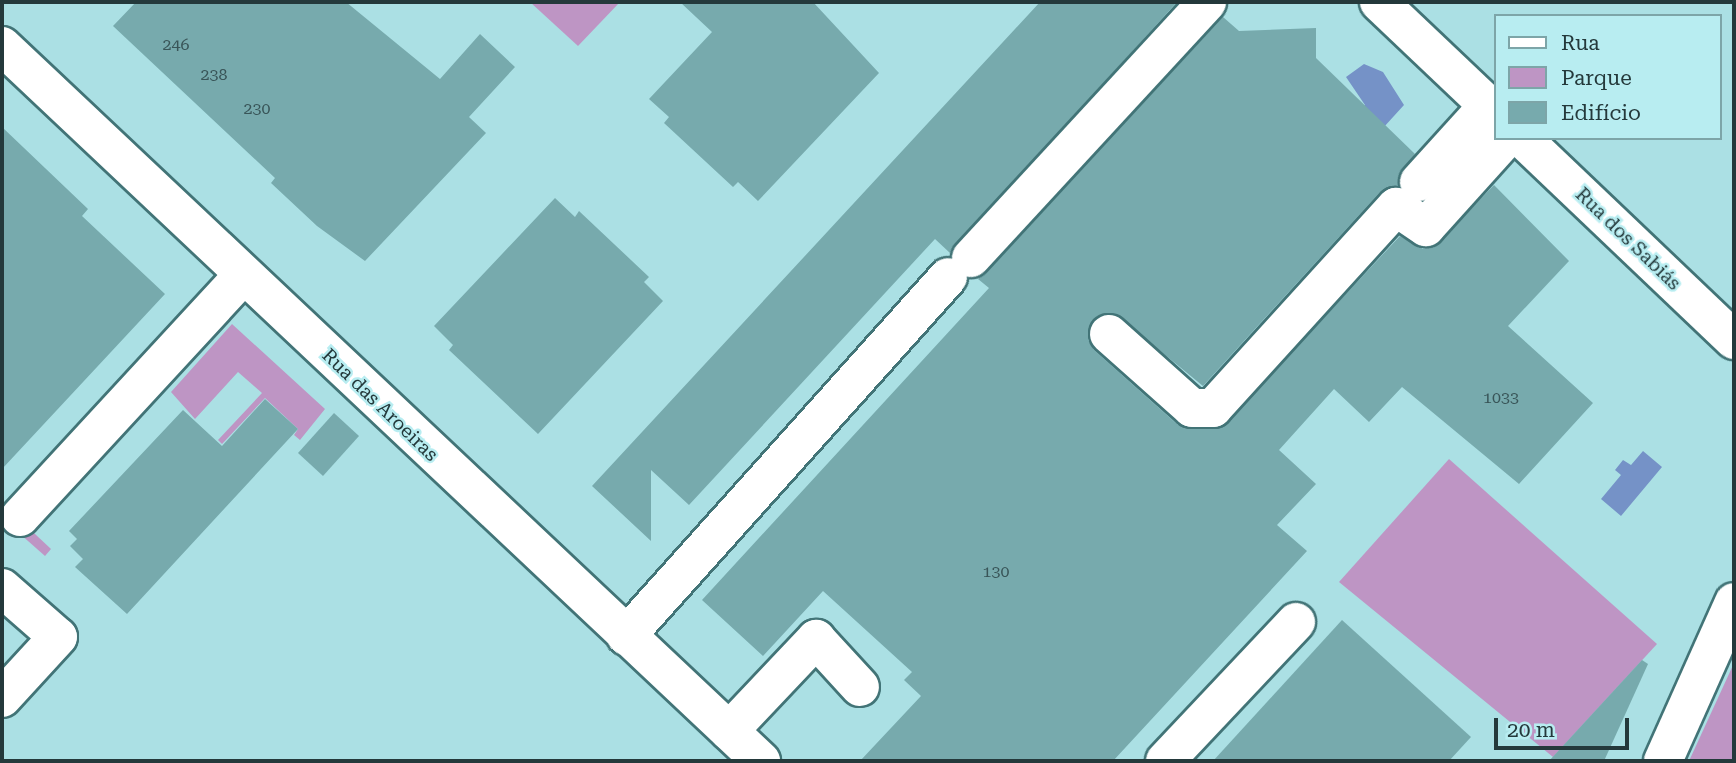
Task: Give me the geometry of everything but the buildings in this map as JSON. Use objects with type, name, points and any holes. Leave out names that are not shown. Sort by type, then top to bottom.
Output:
[{"type":"street","points":[[626,636],[960,268],[1207,2]]},
{"type":"street","points":[[1109,334],[1192,408],[1213,408],[1396,207],[1426,227],[1492,109],[1379,2]]},
{"type":"street","name":"Rua das Aroeiras","points":[[2,46],[761,761]]},
{"type":"street","points":[[1419,182],[1502,140]]},
{"type":"street","name":"Rua dos Sabiás","points":[[1524,140],[1734,340]]},
{"type":"street","points":[[20,517],[243,275]]},
{"type":"street","points":[[2,588],[58,637],[2,698]]},
{"type":"street","points":[[1663,761],[1734,602]]},
{"type":"street","points":[[1165,761],[1296,622]]},
{"type":"street","points":[[729,731],[816,639],[860,687]]},
{"type":"green space","points":[[530,2],[620,2],[578,46]]},
{"type":"green space","points":[[232,324],[325,409],[300,440],[294,435],[298,429],[265,398],[222,444],[218,440],[262,393],[238,372],[195,419],[171,392]]},
{"type":"green space","points":[[1449,459],[1657,644],[1553,757],[1339,582]]},
{"type":"green space","points":[[2,503],[51,549],[45,556],[2,518]]},
{"type":"green space","points":[[1734,663],[1734,761],[1689,761]]},
{"type":"water","points":[[1364,64],[1383,72],[1404,105],[1373,139],[1352,117],[1365,105],[1346,77]]},
{"type":"water","points":[[1643,451],[1662,467],[1621,516],[1601,499],[1621,475],[1615,470],[1623,460],[1631,465]]}]
